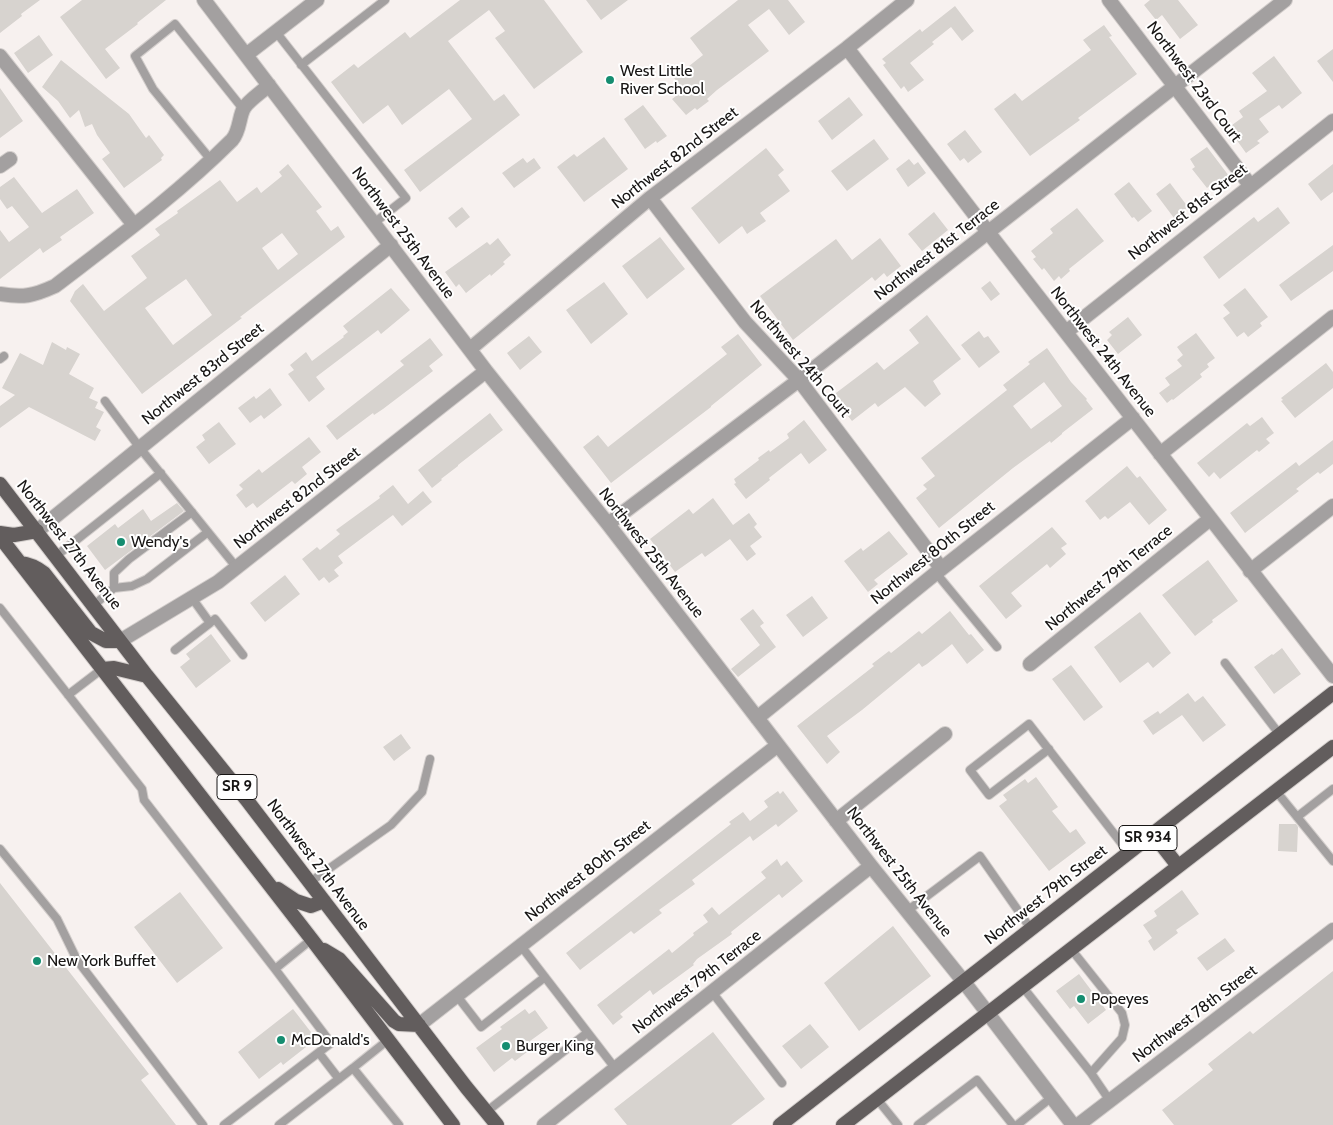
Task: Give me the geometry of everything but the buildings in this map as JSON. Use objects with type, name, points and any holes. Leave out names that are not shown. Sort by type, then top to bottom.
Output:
[{"type":"main road","name":"Northwest 27th Avenue","points":[[0,484],[497,1125]]},
{"type":"main road","points":[[0,535],[14,535],[37,531]]},
{"type":"main road","name":"SR 9","points":[[0,535],[453,1125]]},
{"type":"main road","points":[[20,563],[30,564],[44,573],[91,633],[106,641],[120,641]]},
{"type":"main road","points":[[102,669],[114,668],[147,676]]},
{"type":"main road","name":"Northwest 79th Street","points":[[780,1125],[1333,694]]},
{"type":"main road","name":"SR 934","points":[[843,1125],[1333,747]]},
{"type":"main road","points":[[1153,834],[1178,866]]},
{"type":"main road","points":[[265,880],[296,901],[311,906],[324,901]]},
{"type":"main road","points":[[314,942],[339,959],[394,1022],[419,1025]]},
{"type":"street","name":"Northwest 25th Avenue","points":[[204,0],[486,371],[608,524],[756,718],[964,982],[1073,1125]]},
{"type":"street","points":[[246,55],[316,0]]},
{"type":"street","name":"Northwest 82nd Street","points":[[470,349],[650,198],[907,0]]},
{"type":"street","name":"Northwest 23rd Court","points":[[1109,0],[1250,186]]},
{"type":"street","name":"Northwest 81st Terrace","points":[[608,524],[799,380],[1285,0]]},
{"type":"street","name":"Northwest 24th Avenue","points":[[847,48],[1333,676]]},
{"type":"street","points":[[0,56],[134,225]]},
{"type":"street","points":[[0,294],[16,297],[24,296],[40,293],[55,286],[134,225],[211,160],[234,138],[244,108],[269,85]]},
{"type":"street","name":"Northwest 81st Street","points":[[1066,332],[1333,121]]},
{"type":"street","name":"Northwest 24th Court","points":[[650,198],[745,322],[799,380],[939,570]]},
{"type":"street","name":"Northwest 83rd Street","points":[[37,531],[391,245]]},
{"type":"street","points":[[1160,454],[1333,317]]},
{"type":"street","name":"Northwest 82nd Street","points":[[120,641],[218,582],[237,568],[486,371]]},
{"type":"street","name":"Northwest 80th Street","points":[[756,718],[939,570],[1133,418]]},
{"type":"street","points":[[1250,571],[1333,506]]},
{"type":"street","name":"Northwest 79th Terrace","points":[[1030,664],[1210,519]]},
{"type":"street","points":[[836,820],[945,734]]},
{"type":"street","name":"Northwest 80th Street","points":[[419,1025],[778,745]]},
{"type":"street","name":"Northwest 79th Terrace","points":[[550,1123],[615,1068],[871,866]]},
{"type":"street","name":"Northwest 78th Street","points":[[1078,1125],[1333,930]]},
{"type":"lane","points":[[301,65],[385,0]]},
{"type":"lane","points":[[211,160],[153,89],[135,56],[175,24],[244,108]]},
{"type":"lane","points":[[276,32],[406,198],[374,223]]},
{"type":"lane","points":[[105,402],[237,568]]},
{"type":"lane","points":[[56,556],[161,473]]},
{"type":"lane","points":[[114,588],[114,573],[129,559],[192,512]]},
{"type":"lane","points":[[94,604],[114,588],[132,586],[147,579],[208,532]]},
{"type":"lane","name":"Northwest 24th Court","points":[[939,570],[997,647]]},
{"type":"lane","points":[[192,598],[210,623]]},
{"type":"lane","points":[[0,608],[142,789],[144,800],[331,1043],[224,1125]]},
{"type":"lane","points":[[175,650],[215,618],[243,655]]},
{"type":"lane","points":[[1225,663],[1280,735]]},
{"type":"lane","points":[[68,695],[102,669]]},
{"type":"lane","points":[[1049,749],[989,794],[970,770],[1029,724],[1049,749],[1128,853]]},
{"type":"lane","points":[[310,882],[390,824],[403,812],[422,792],[430,759]]},
{"type":"lane","points":[[1297,817],[1333,789]]},
{"type":"lane","points":[[1276,791],[1333,861]]},
{"type":"lane","points":[[0,849],[57,919],[77,960],[203,1125]]},
{"type":"lane","points":[[907,910],[980,856],[1031,929]]},
{"type":"lane","points":[[275,969],[314,942]]},
{"type":"lane","points":[[521,946],[615,1068]]},
{"type":"lane","points":[[1071,949],[1122,1013],[1125,1025],[1122,1038],[1091,1073]]},
{"type":"lane","points":[[457,996],[481,1027],[545,977]]},
{"type":"lane","points":[[1022,986],[1091,1073],[1110,1101]]},
{"type":"lane","points":[[712,992],[782,1084]]},
{"type":"lane","points":[[486,1112],[587,1032]]},
{"type":"lane","points":[[279,1125],[388,1040]]},
{"type":"lane","points":[[319,1053],[339,1079]]},
{"type":"lane","points":[[353,1068],[399,1125]]},
{"type":"lane","points":[[918,1125],[977,1080],[1015,1125],[1052,1098]]},
{"type":"lane","points":[[877,1099],[898,1125]]},
{"type":"place","name":"West Little River School","points":[[610,80]]},
{"type":"place","name":"Wendy's","points":[[121,542]]},
{"type":"place","name":"New York Buffet","points":[[37,961]]},
{"type":"place","name":"Popeyes","points":[[1081,999]]},
{"type":"place","name":"McDonald's","points":[[281,1040]]},
{"type":"place","name":"Burger King","points":[[506,1046]]}]
